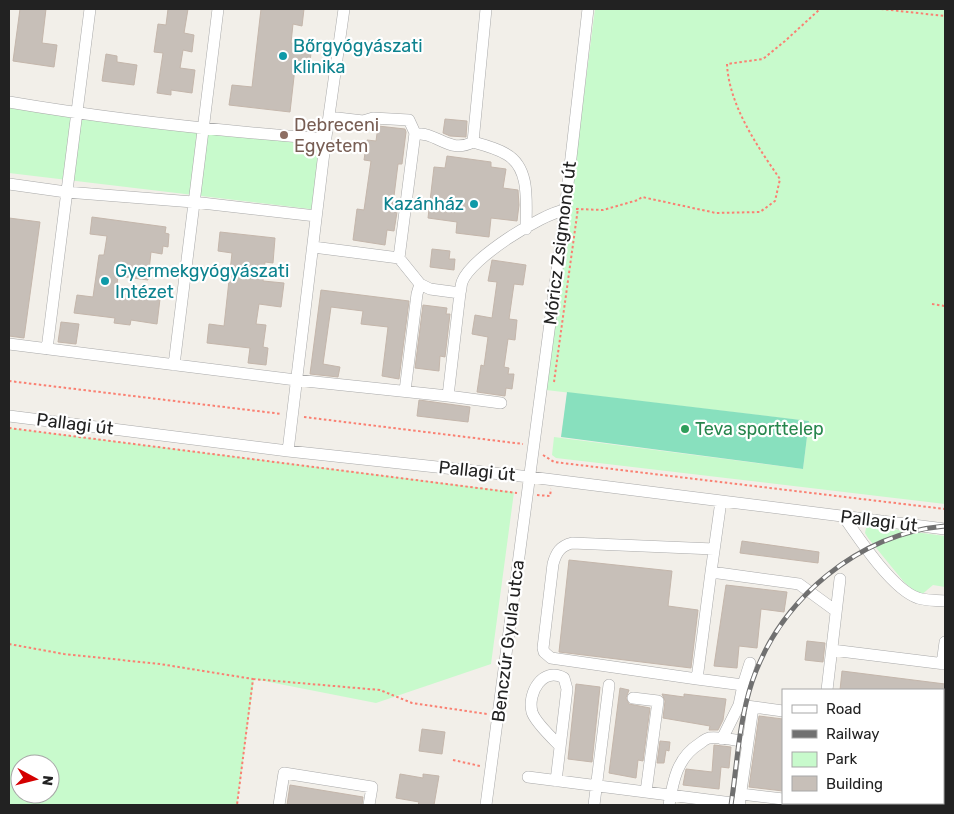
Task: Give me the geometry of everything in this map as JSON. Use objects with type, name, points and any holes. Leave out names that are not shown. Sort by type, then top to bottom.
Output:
[{"type":"street","points":[[47,349],[90,9]]},
{"type":"street","points":[[174,365],[218,9]]},
{"type":"street","points":[[288,451],[316,216],[344,9]]},
{"type":"street","points":[[473,142],[486,9]]},
{"type":"street","name":"Móricz Zsigmond út","points":[[530,477],[565,210],[588,9]]},
{"type":"street","points":[[9,102],[77,114],[202,129],[326,139]]},
{"type":"street","points":[[329,117],[362,121],[373,118],[409,120],[415,133],[399,258]]},
{"type":"street","points":[[415,133],[427,135],[451,145],[465,146],[473,142],[507,154],[519,165],[524,179],[526,228]]},
{"type":"street","points":[[9,184],[66,192],[193,202],[316,216]]},
{"type":"street","points":[[448,396],[462,281],[478,260],[526,228],[554,212],[565,210]]},
{"type":"street","points":[[312,248],[399,258],[420,284],[430,290],[460,293]]},
{"type":"street","points":[[405,391],[416,294],[420,284]]},
{"type":"street","points":[[9,344],[296,380],[500,403]]},
{"type":"street","name":"Pallagi út","points":[[9,416],[288,451],[530,477],[945,529]]},
{"type":"street","name":"Benczúr Gyula utca","points":[[486,805],[530,477]]},
{"type":"street","points":[[697,679],[721,501]]},
{"type":"street","points":[[844,517],[867,549],[898,586],[918,598],[945,601]]},
{"type":"street","points":[[714,549],[572,543],[565,545],[556,554],[553,564],[543,648],[547,656],[551,658],[743,685]]},
{"type":"street","points":[[711,572],[799,584],[836,611]]},
{"type":"street","points":[[827,689],[840,579]]},
{"type":"street","points":[[832,650],[944,664],[945,642]]},
{"type":"street","points":[[722,739],[739,705],[750,663]]},
{"type":"street","points":[[556,781],[567,689],[564,678],[553,674],[546,675],[537,683],[531,706],[534,716],[560,746]]},
{"type":"street","points":[[594,805],[609,685]]},
{"type":"street","points":[[633,698],[658,701],[646,792]]},
{"type":"street","points":[[739,705],[782,711]]},
{"type":"street","points":[[740,801],[754,707]]},
{"type":"street","points":[[670,800],[673,779],[685,755],[703,741],[710,738],[748,742]]},
{"type":"street","points":[[279,805],[284,773],[372,787],[369,805]]},
{"type":"street","points":[[528,777],[646,792],[670,800],[740,801],[782,799]]},
{"type":"path","points":[[554,381],[578,208],[603,210],[638,200],[642,197],[716,213],[742,213],[760,212],[775,201],[780,179],[758,148],[734,98],[728,77],[727,64],[763,59],[786,41],[820,9]]},
{"type":"path","points":[[881,9],[945,16]]},
{"type":"path","points":[[932,304],[945,306]]},
{"type":"path","points":[[9,381],[526,444],[525,452],[545,455],[554,462],[945,508]]},
{"type":"path","points":[[9,428],[514,492]]},
{"type":"path","points":[[545,448],[545,455]]},
{"type":"path","points":[[9,644],[64,654],[160,664],[253,679],[380,690],[412,703],[498,715]]},
{"type":"path","points":[[237,805],[253,679]]},
{"type":"path","points":[[453,760],[491,768]]},
{"type":"green space","points":[[595,9],[945,9],[945,504],[556,458],[552,455],[554,437],[803,469],[809,421],[546,390]]},
{"type":"green space","points":[[9,106],[325,144],[318,210],[9,173]]},
{"type":"green space","name":"Teva sporttelep","points":[[567,392],[809,421],[803,469],[561,437]]},
{"type":"green space","points":[[9,428],[514,492],[491,664],[376,703],[254,679],[237,805],[9,805]]},
{"type":"green space","points":[[870,526],[945,536],[945,587],[933,585],[920,596],[904,582],[868,538],[865,533],[866,528]]},
{"type":"building","points":[[20,9],[46,9],[42,43],[57,45],[54,67],[13,61]]},
{"type":"building","points":[[168,9],[188,9],[184,33],[194,35],[192,52],[183,50],[180,68],[195,70],[192,93],[171,90],[171,95],[157,93],[163,53],[154,52],[158,24],[166,25]]},
{"type":"building","name":"Bőrgyógyászati klinika","points":[[261,9],[304,9],[302,26],[293,24],[291,43],[312,45],[309,70],[295,68],[290,112],[229,105],[232,85],[252,87]]},
{"type":"building","points":[[106,54],[117,56],[117,62],[137,65],[134,85],[102,81]]},
{"type":"building","points":[[445,119],[467,121],[466,137],[450,136],[443,133]]},
{"type":"building","points":[[378,126],[405,129],[406,132],[402,164],[398,164],[392,212],[397,212],[394,231],[387,230],[385,245],[353,240],[357,209],[364,210],[371,161],[364,160],[367,140],[376,141]]},
{"type":"building","name":"Kazánház","points":[[447,156],[491,162],[491,167],[506,169],[503,188],[518,190],[517,221],[491,218],[489,237],[456,233],[457,222],[428,218],[434,167],[445,168]]},
{"type":"building","name":"Gyermekgyógyászati Intézet","points":[[92,217],[166,227],[165,233],[169,234],[168,247],[163,246],[162,254],[151,252],[148,280],[118,276],[116,293],[160,299],[157,324],[131,320],[130,325],[114,323],[115,318],[74,313],[77,295],[93,297],[99,255],[104,255],[107,236],[90,234]]},
{"type":"building","points":[[9,218],[40,222],[24,338],[9,336]]},
{"type":"building","points":[[220,232],[275,238],[273,263],[265,262],[263,281],[284,283],[281,307],[259,304],[256,324],[266,325],[263,347],[268,348],[266,365],[248,363],[250,348],[207,343],[209,324],[224,326],[232,253],[218,251]]},
{"type":"building","points":[[432,249],[450,251],[449,259],[455,259],[454,270],[430,267]]},
{"type":"building","points":[[492,260],[526,265],[523,285],[514,284],[509,319],[517,320],[515,340],[508,339],[504,367],[509,368],[508,374],[514,374],[512,389],[506,388],[505,396],[477,392],[481,365],[484,366],[488,337],[472,334],[475,315],[492,318],[497,282],[488,281]]},
{"type":"building","points":[[321,290],[409,301],[399,379],[382,376],[388,327],[361,324],[363,311],[331,307],[323,364],[340,367],[338,377],[310,374]]},
{"type":"building","points":[[423,305],[447,308],[446,314],[450,314],[445,357],[440,356],[439,371],[415,368]]},
{"type":"building","points":[[61,322],[79,324],[76,344],[58,342]]},
{"type":"building","points":[[419,400],[470,407],[468,422],[417,416]]},
{"type":"building","points":[[742,541],[819,552],[818,563],[740,553]]},
{"type":"building","points":[[569,560],[672,571],[668,606],[698,610],[691,668],[559,652]]},
{"type":"building","points":[[726,585],[787,592],[784,612],[761,609],[757,648],[739,646],[737,668],[714,666]]},
{"type":"building","points":[[807,641],[825,643],[823,662],[805,660]]},
{"type":"building","points":[[842,671],[945,684],[945,690],[840,689]]},
{"type":"building","points":[[576,684],[600,687],[592,762],[568,759]]},
{"type":"building","points":[[620,688],[629,690],[626,698],[629,704],[650,708],[643,761],[638,760],[636,778],[609,773]]},
{"type":"building","points":[[662,694],[684,697],[684,694],[726,699],[723,720],[718,730],[709,730],[710,726],[663,718],[665,701]]},
{"type":"building","points":[[759,716],[782,719],[782,791],[749,787]]},
{"type":"building","points":[[422,729],[445,732],[442,754],[419,751]]},
{"type":"building","points":[[660,741],[670,742],[669,751],[666,750],[664,763],[657,763]]},
{"type":"building","points":[[714,745],[731,747],[729,768],[721,767],[719,789],[683,785],[686,769],[712,772]]},
{"type":"building","points":[[400,774],[423,778],[423,774],[439,776],[434,805],[418,805],[419,802],[396,798]]},
{"type":"building","points":[[290,785],[363,797],[362,805],[287,805]]},
{"type":"railway","points":[[731,805],[741,728],[752,682],[765,652],[782,624],[802,598],[826,576],[853,557],[882,542],[913,532],[945,526]]},
{"type":"place","name":"Bőrgyógyászati klinika","points":[[283,56]]},
{"type":"place","name":"Debreceni Egyetem","points":[[284,135]]},
{"type":"place","name":"Kazánház","points":[[474,204]]},
{"type":"place","name":"Gyermekgyógyászati Intézet","points":[[105,281]]},
{"type":"place","name":"Teva sporttelep","points":[[685,429]]}]
